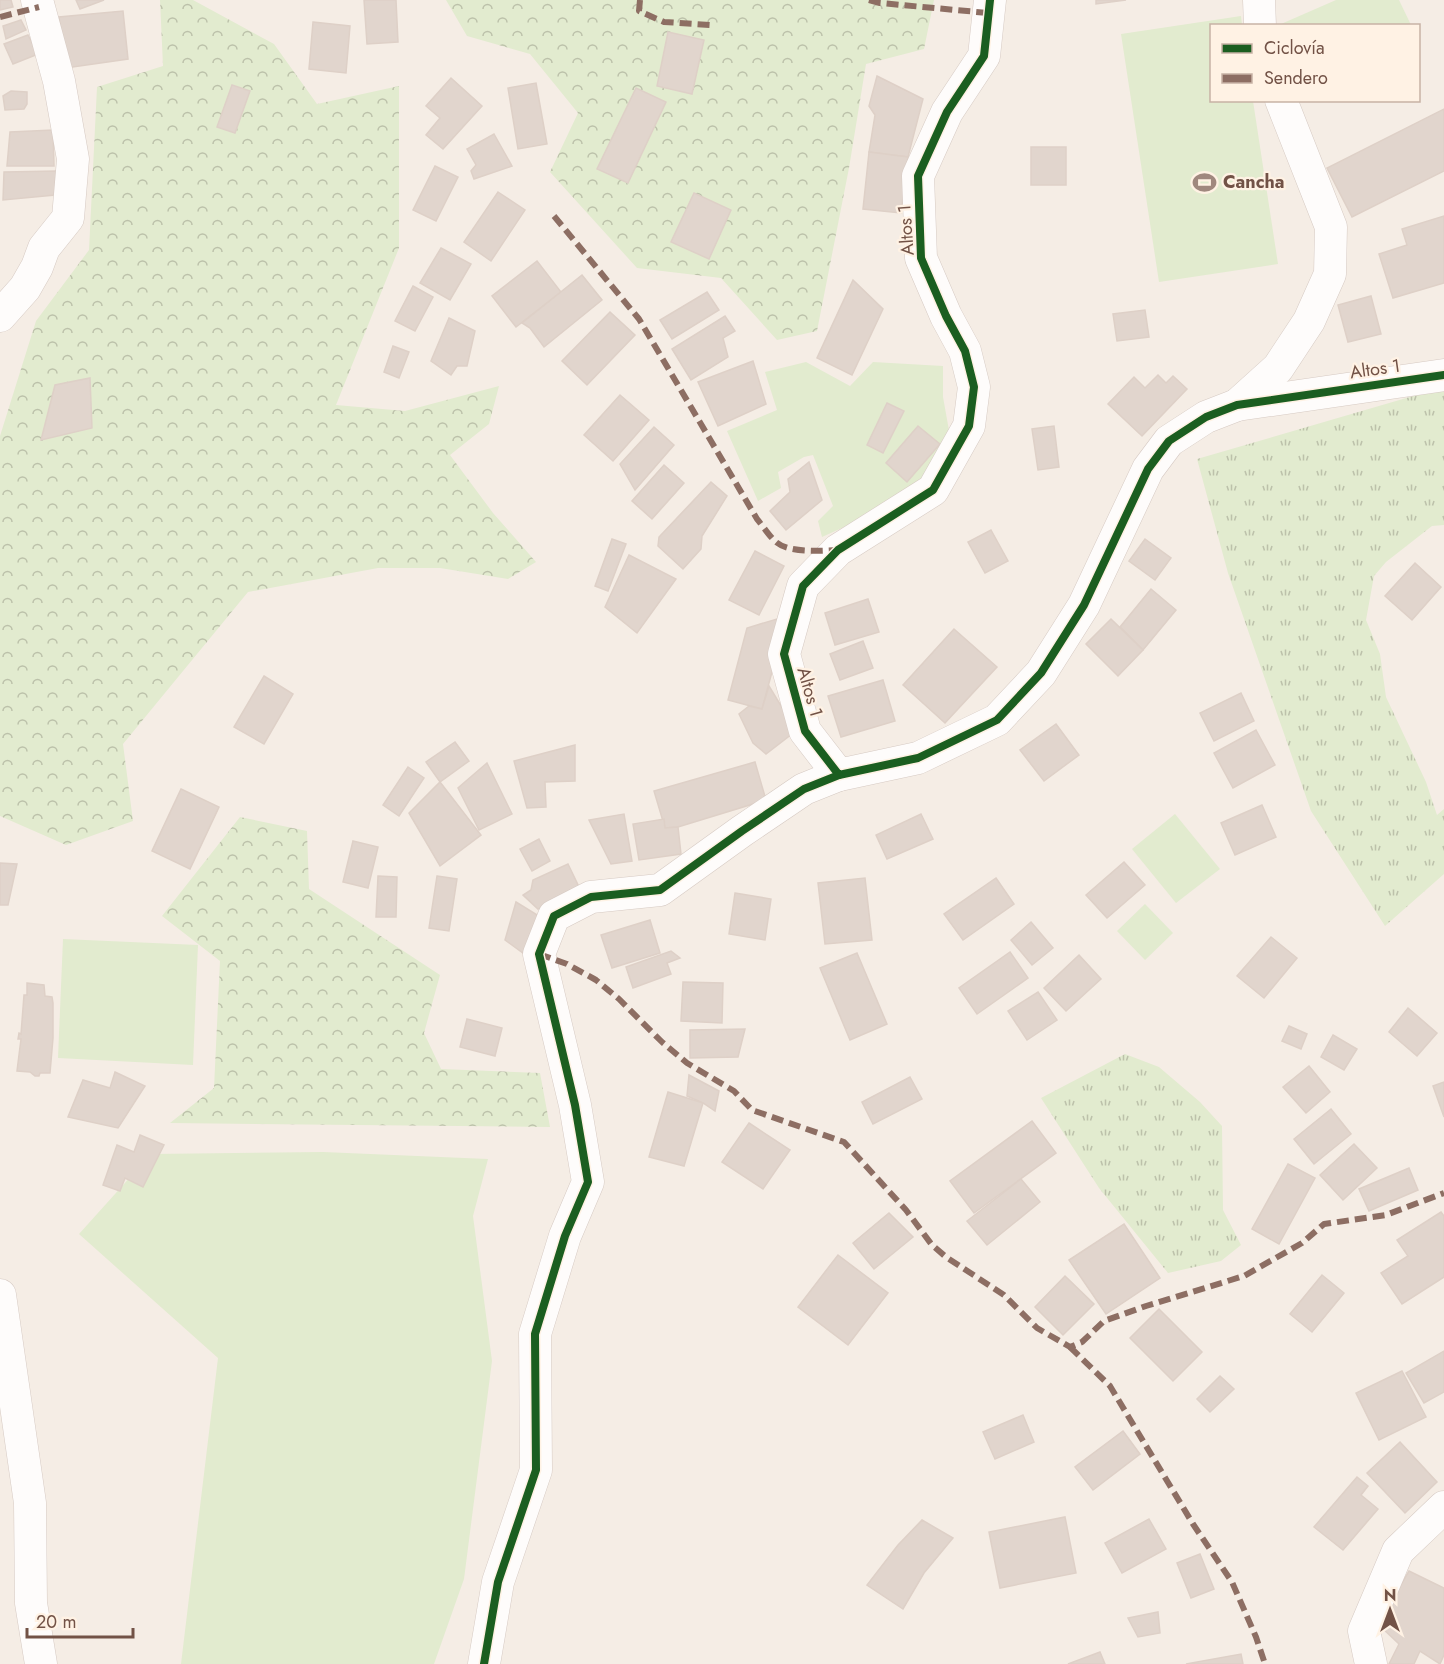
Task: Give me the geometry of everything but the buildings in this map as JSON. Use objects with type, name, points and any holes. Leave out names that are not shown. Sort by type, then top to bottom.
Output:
[{"type":"street","points":[[0,316],[25,288],[37,267],[44,248],[68,218],[73,159],[59,81],[37,0]]},
{"type":"street","name":"Altos 1","points":[[990,0],[984,56],[947,112],[918,176],[921,258],[964,351],[974,387],[969,426],[933,490],[838,550],[803,586],[784,654],[805,731],[839,775],[918,758],[997,720],[1041,674],[1084,605],[1148,469],[1169,441],[1206,417],[1237,405],[1444,375]]},
{"type":"street","points":[[1259,0],[1260,24]]},
{"type":"street","points":[[1237,405],[1278,368],[1309,321],[1330,274],[1331,227],[1282,102]]},
{"type":"street","points":[[483,1664],[498,1582],[536,1470],[535,1334],[565,1236],[588,1182],[575,1105],[539,954],[554,916],[591,897],[660,890],[804,789],[839,775]]},
{"type":"street","points":[[0,1295],[30,1503],[31,1603],[41,1664]]},
{"type":"street","points":[[1371,1664],[1364,1631],[1398,1551],[1444,1508]]},
{"type":"green space","points":[[160,0],[193,0],[274,44],[317,104],[399,86],[399,248],[336,405],[405,411],[499,386],[489,424],[450,455],[493,513],[536,562],[508,579],[440,568],[378,568],[248,592],[123,744],[133,821],[66,845],[0,816],[0,436],[36,321],[89,250],[97,87],[163,66]]},
{"type":"green space","points":[[446,0],[934,0],[924,49],[866,64],[849,168],[817,331],[777,340],[721,278],[637,268],[550,172],[578,113],[530,54],[467,36]]},
{"type":"green space","points":[[1336,0],[1399,0],[1411,24],[1281,24]]},
{"type":"green space","name":"Cancha","points":[[1241,16],[1242,24],[1210,24],[1210,102],[1253,102],[1278,264],[1159,282],[1121,34]]},
{"type":"green space","points":[[806,362],[850,386],[873,362],[943,366],[943,397],[950,436],[932,468],[911,492],[873,514],[822,537],[818,521],[833,506],[813,455],[804,457],[778,472],[781,488],[758,501],[727,431],[777,410],[765,372]]},
{"type":"green space","points":[[1444,387],[1444,525],[1432,526],[1386,562],[1374,576],[1366,620],[1380,654],[1386,697],[1426,782],[1437,815],[1444,809],[1444,874],[1385,926],[1311,811],[1228,573],[1197,459]]},
{"type":"green space","points":[[1175,814],[1220,869],[1176,903],[1132,849]]},
{"type":"green space","points":[[240,817],[307,831],[309,889],[440,975],[424,1033],[441,1069],[540,1073],[550,1127],[170,1123],[214,1088],[220,961],[162,916]]},
{"type":"green space","points":[[1145,904],[1173,933],[1145,960],[1117,931]]},
{"type":"green space","points":[[63,939],[198,945],[193,1065],[58,1058]]},
{"type":"green space","points":[[1125,1054],[1159,1067],[1200,1102],[1222,1126],[1223,1210],[1241,1245],[1221,1261],[1168,1273],[1099,1188],[1041,1098]]},
{"type":"green space","points":[[323,1152],[488,1159],[473,1216],[492,1361],[464,1579],[434,1664],[181,1664],[218,1358],[79,1234],[151,1154]]},
{"type":"marked path","points":[[640,0],[639,11],[664,22],[711,25]]},
{"type":"marked path","points":[[869,0],[988,13]]},
{"type":"marked path","points":[[0,17],[39,7]]},
{"type":"marked path","points":[[554,216],[639,319],[757,519],[771,537],[782,546],[797,550],[837,550]]},
{"type":"marked path","points":[[539,954],[567,964],[596,980],[687,1063],[734,1091],[752,1110],[844,1142],[906,1210],[932,1245],[946,1257],[1004,1295],[1037,1328],[1070,1347],[1082,1342],[1104,1321],[1244,1276],[1302,1243],[1324,1224],[1386,1215],[1444,1193]]},
{"type":"marked path","points":[[1070,1347],[1110,1386],[1193,1524],[1232,1582],[1265,1664]]},
{"type":"cycle path","points":[[990,0],[984,56],[947,112],[918,176],[921,258],[946,316],[965,351],[974,387],[969,426],[933,490],[838,550],[803,586],[784,654],[805,731],[839,775],[918,758],[997,720],[1041,673],[1084,605],[1148,469],[1169,441],[1206,417],[1237,405],[1444,375]]},
{"type":"cycle path","points":[[484,1664],[498,1582],[536,1470],[535,1334],[565,1236],[588,1182],[575,1105],[539,954],[554,916],[591,897],[660,890],[804,789],[839,775]]},
{"type":"place","name":"Cancha","points":[[1205,182]]}]
